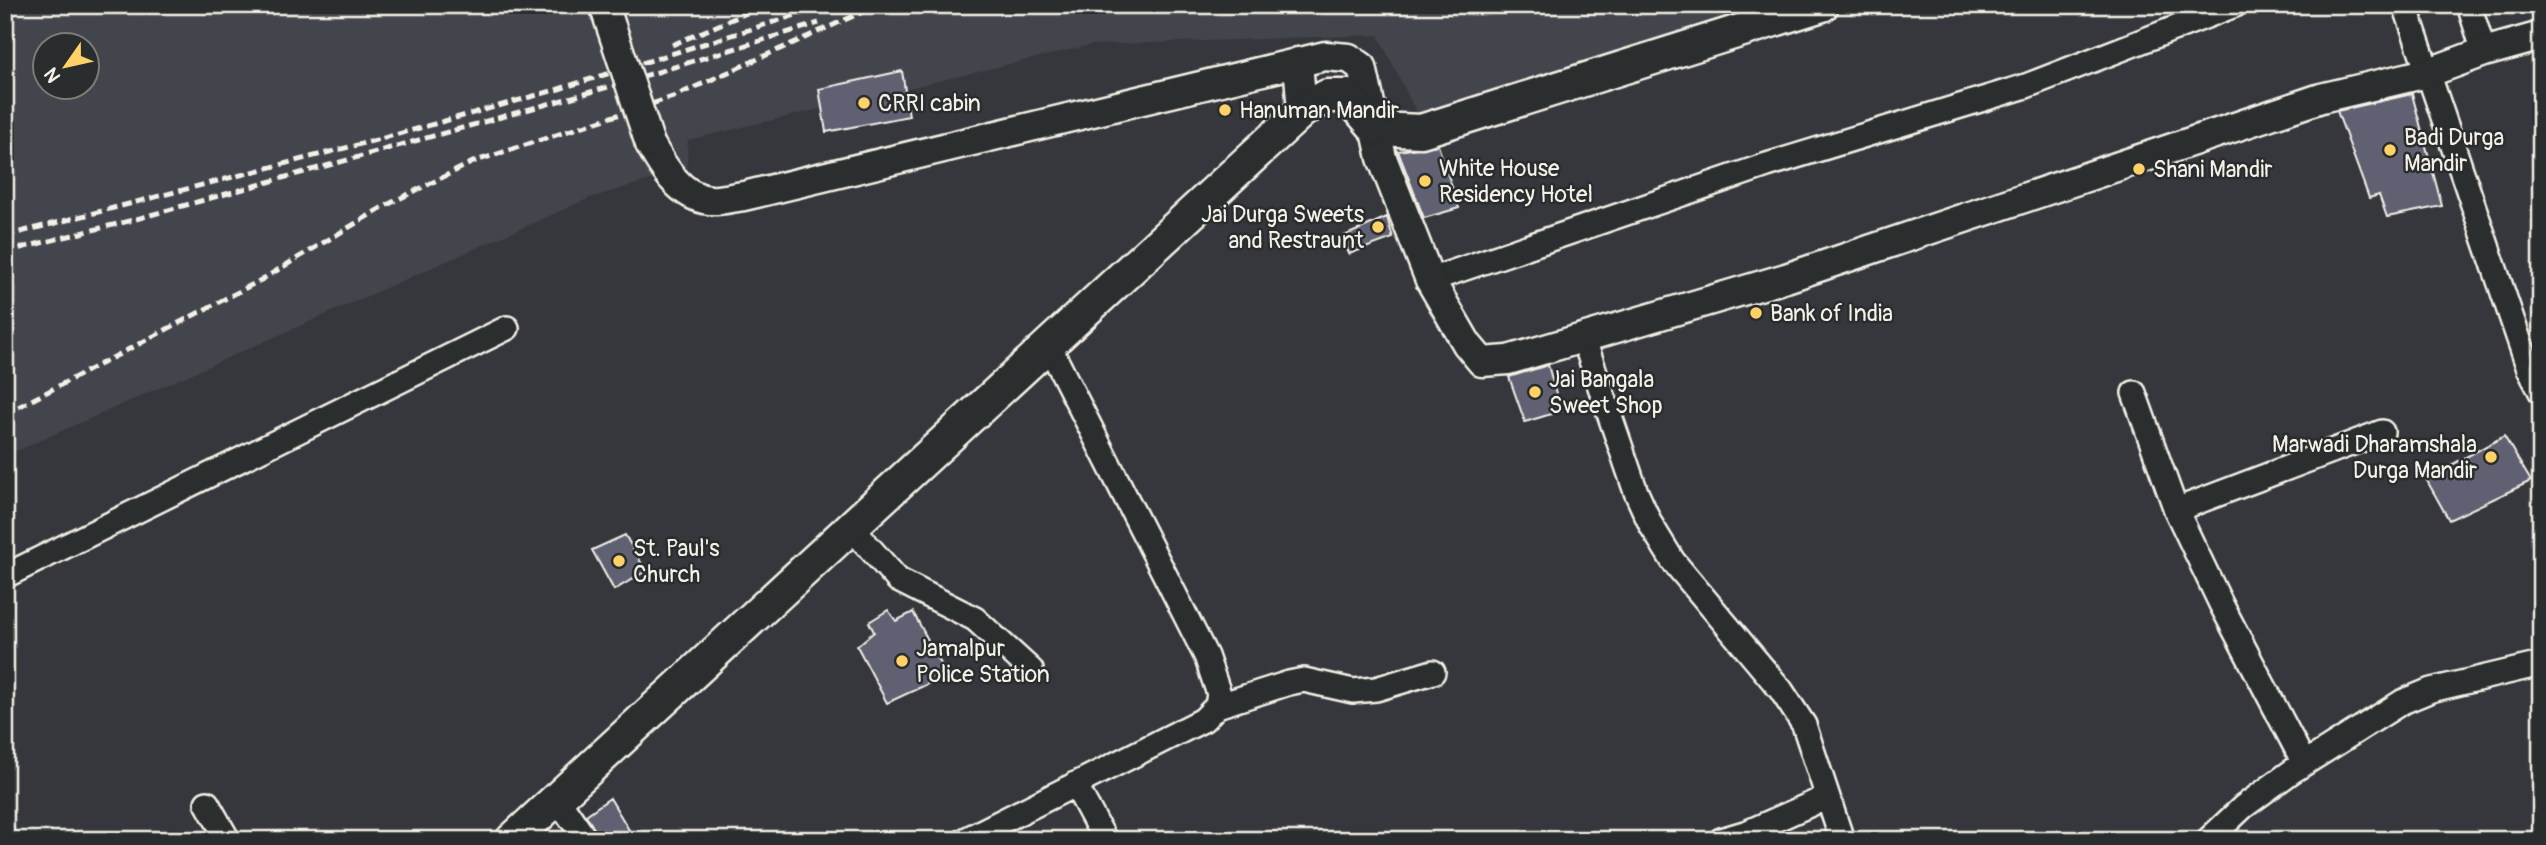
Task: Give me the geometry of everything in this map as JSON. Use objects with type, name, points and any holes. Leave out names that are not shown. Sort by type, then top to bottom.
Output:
[{"type":"main road","points":[[512,840],[1302,111],[1327,96],[1348,96],[1376,129],[1421,131],[1822,5]]},
{"type":"street","points":[[604,5],[650,144],[667,173],[690,193],[710,200],[744,196],[1298,62],[1325,56],[1349,58],[1362,67],[1382,158],[1430,280],[1467,344],[1482,362],[1508,360],[1786,278],[2321,98],[2427,73],[2484,52],[2541,36]]},
{"type":"street","points":[[1430,280],[1767,165],[2026,86],[2235,5]]},
{"type":"street","points":[[2405,5],[2529,369],[2541,392]]},
{"type":"street","points":[[2469,5],[2484,52]]},
{"type":"street","points":[[1298,62],[1302,111]]},
{"type":"street","points":[[5,576],[507,328]]},
{"type":"street","points":[[1583,337],[1636,492],[1651,525],[1673,561],[1781,690],[1804,725],[1842,840]]},
{"type":"street","points":[[1048,344],[1206,656],[1219,694],[1217,706]]},
{"type":"street","points":[[2134,393],[2176,510],[2221,604],[2304,763]]},
{"type":"street","points":[[2176,510],[2382,432]]},
{"type":"street","points":[[851,527],[898,580],[975,619],[1031,670]]},
{"type":"street","points":[[2208,840],[2243,807],[2304,763],[2402,702],[2431,690],[2541,664]]},
{"type":"street","points":[[965,840],[1203,720],[1217,706],[1289,682],[1304,680],[1353,691],[1376,689],[1433,671]]},
{"type":"street","points":[[1075,784],[1105,840]]},
{"type":"street","points":[[1721,840],[1748,832],[1827,797]]},
{"type":"street","points":[[557,798],[586,840]]},
{"type":"street","points":[[207,803],[228,840]]},
{"type":"shaded area","points":[[5,5],[505,5],[509,17],[552,5],[1761,5],[1417,114],[1378,35],[1091,45],[688,140],[687,169],[590,198],[5,456]]},
{"type":"building","name":"CRRI cabin","points":[[902,71],[909,116],[826,132],[819,89]]},
{"type":"building","name":"Badi Durga Mandir","points":[[2412,94],[2442,206],[2387,217],[2379,195],[2369,198],[2337,111]]},
{"type":"building","name":"White House Residency Hotel","points":[[1438,145],[1459,208],[1424,218],[1398,151]]},
{"type":"building","name":"Jai Durga Sweets and Restraunt","points":[[1387,217],[1393,238],[1349,254],[1342,237]]},
{"type":"building","name":"Jai Bangala Sweet Shop","points":[[1548,365],[1561,411],[1525,422],[1509,377]]},
{"type":"building","name":"Marwadi Dharamshala Durga Mandir","points":[[2504,436],[2531,481],[2449,520],[2426,479]]},
{"type":"building","name":"St. Paul's Church","points":[[625,535],[646,571],[614,590],[592,550]]},
{"type":"building","name":"Jamalpur Police Station","points":[[888,610],[896,621],[913,612],[947,675],[887,703],[857,646],[874,632],[869,622]]},
{"type":"building","points":[[610,798],[635,840],[600,840],[586,815]]},
{"type":"railway","points":[[672,45],[765,5]]},
{"type":"railway","points":[[5,236],[384,138],[559,89],[828,5]]},
{"type":"railway","points":[[5,414],[261,280],[383,207],[473,162],[673,97],[878,5]]},
{"type":"railway","points":[[5,252],[129,221],[598,90],[819,23]]},
{"type":"place","name":"CRRI cabin","points":[[864,103]]},
{"type":"place","name":"Hanuman Mandir","points":[[1225,110]]},
{"type":"place","name":"Badi Durga Mandir","points":[[2390,150]]},
{"type":"place","name":"Shani Mandir","points":[[2139,169]]},
{"type":"place","name":"White House Residency Hotel","points":[[1425,181]]},
{"type":"place","name":"Jai Durga Sweets and Restraunt","points":[[1378,227]]},
{"type":"place","name":"Bank of India","points":[[1756,313]]},
{"type":"place","name":"Jai Bangala Sweet Shop","points":[[1535,392]]},
{"type":"place","name":"Marwadi Dharamshala Durga Mandir","points":[[2491,457]]},
{"type":"place","name":"St. Paul's Church","points":[[619,561]]},
{"type":"place","name":"Jamalpur Police Station","points":[[902,661]]}]
